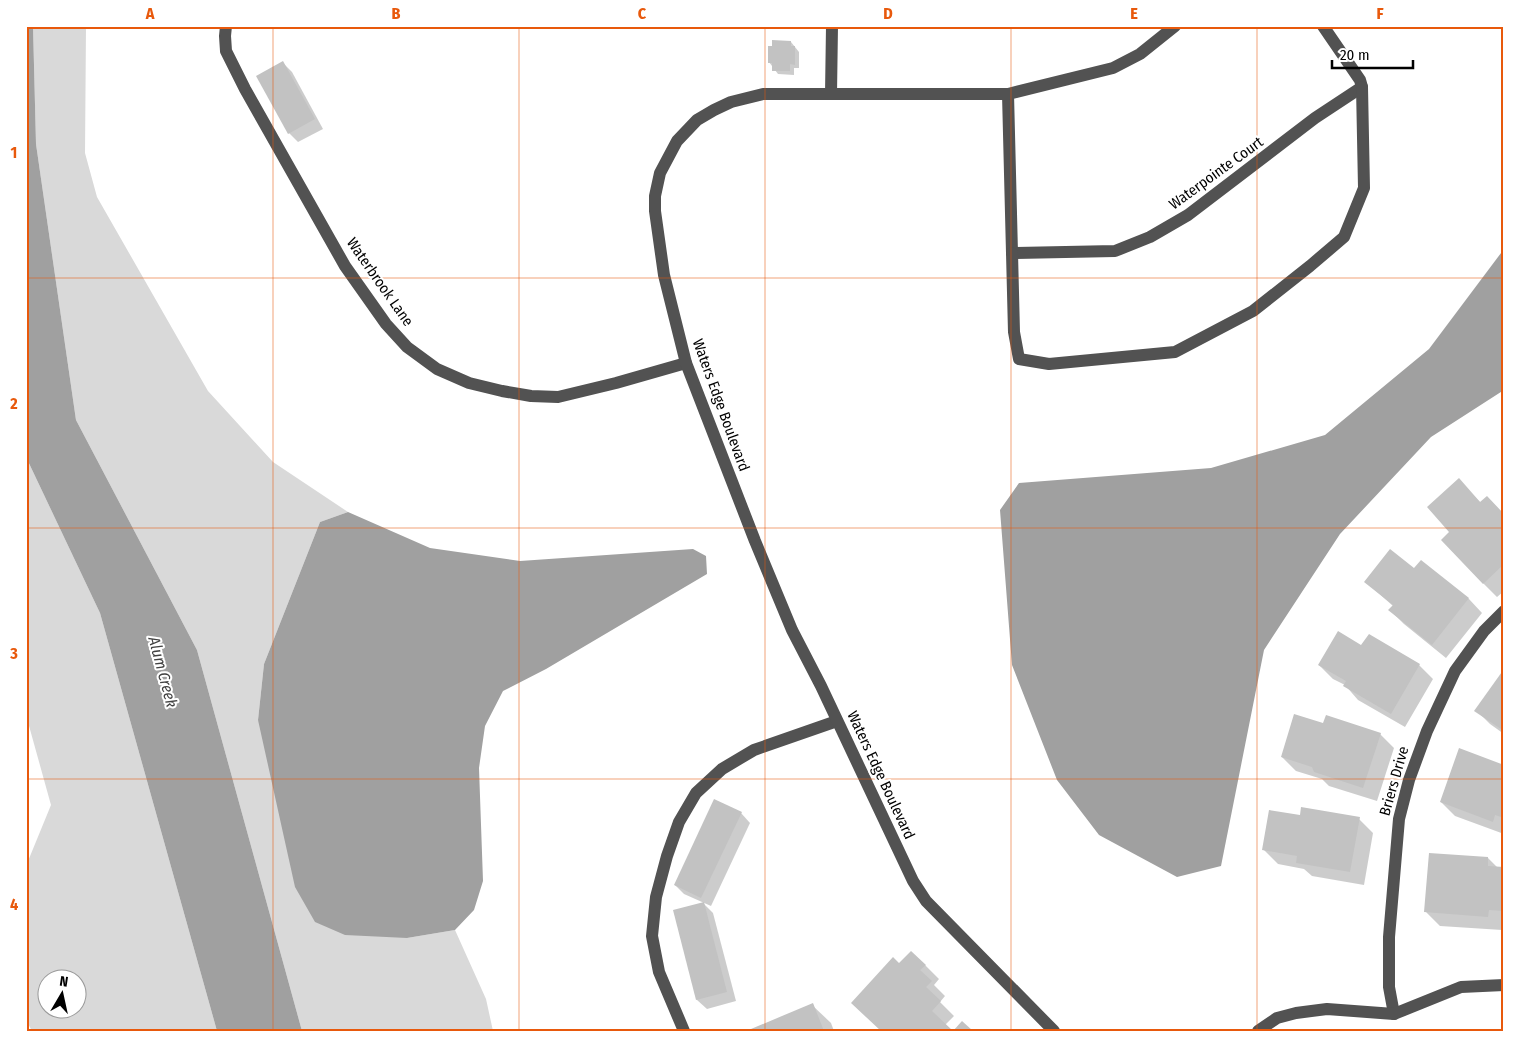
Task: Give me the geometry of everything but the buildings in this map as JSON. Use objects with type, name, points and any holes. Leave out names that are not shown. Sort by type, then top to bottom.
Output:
[{"type":"street","name":"Waterbrook Lane","points":[[226,26],[226,51],[241,82],[345,266],[386,324],[407,347],[437,369],[469,382],[502,392],[558,397],[686,363]]},
{"type":"street","points":[[830,94],[832,26]]},
{"type":"street","name":"Waters Edge Boulevard","points":[[1054,1031],[926,901],[913,881],[792,630],[755,541],[686,363],[664,275],[655,211],[655,196],[660,173],[677,141],[698,120],[731,102],[764,94],[1008,94],[1112,68],[1140,54],[1175,26]]},
{"type":"street","points":[[1008,94],[1014,332],[1019,359],[1049,364],[1175,352],[1253,310],[1344,237],[1364,188],[1362,87],[1360,80],[1323,26]]},
{"type":"street","name":"Waterpointe Court","points":[[1012,253],[1116,251],[1150,237],[1188,215],[1315,118],[1362,87]]},
{"type":"street","name":"Briers Drive","points":[[1394,1014],[1390,987],[1389,937],[1399,819],[1409,780],[1426,731],[1455,671],[1484,631],[1504,611]]},
{"type":"street","points":[[684,1031],[660,972],[652,936],[656,897],[667,856],[679,822],[696,793],[722,769],[754,750],[837,721]]},
{"type":"street","points":[[1258,1031],[1277,1018],[1296,1013],[1327,1009],[1394,1014],[1461,987],[1504,985]]},
{"type":"shaded area","points":[[33,26],[86,26],[85,153],[97,197],[208,391],[273,462],[348,512],[320,522],[264,664],[258,720],[407,938],[455,930],[486,999],[493,1031],[302,1031],[197,650],[76,420],[36,144]]},
{"type":"shaded area","points":[[26,457],[100,613],[217,1031],[32,1031],[26,1020],[26,866],[51,805],[26,715]]},
{"type":"water","name":"Alum Creek","points":[[26,26],[33,26],[36,144],[76,420],[197,650],[302,1031],[217,1031],[100,613],[26,457]]},
{"type":"water","points":[[1504,249],[1504,390],[1431,437],[1340,534],[1264,650],[1221,866],[1177,877],[1099,835],[1057,780],[1012,665],[1000,510],[1019,483],[1211,468],[1325,435],[1429,349]]},
{"type":"water","points":[[348,512],[430,548],[520,561],[693,549],[706,556],[707,574],[546,669],[503,691],[485,726],[479,768],[483,881],[474,910],[455,930],[407,938],[345,935],[315,922],[295,887],[258,720],[264,664],[320,522]]}]
